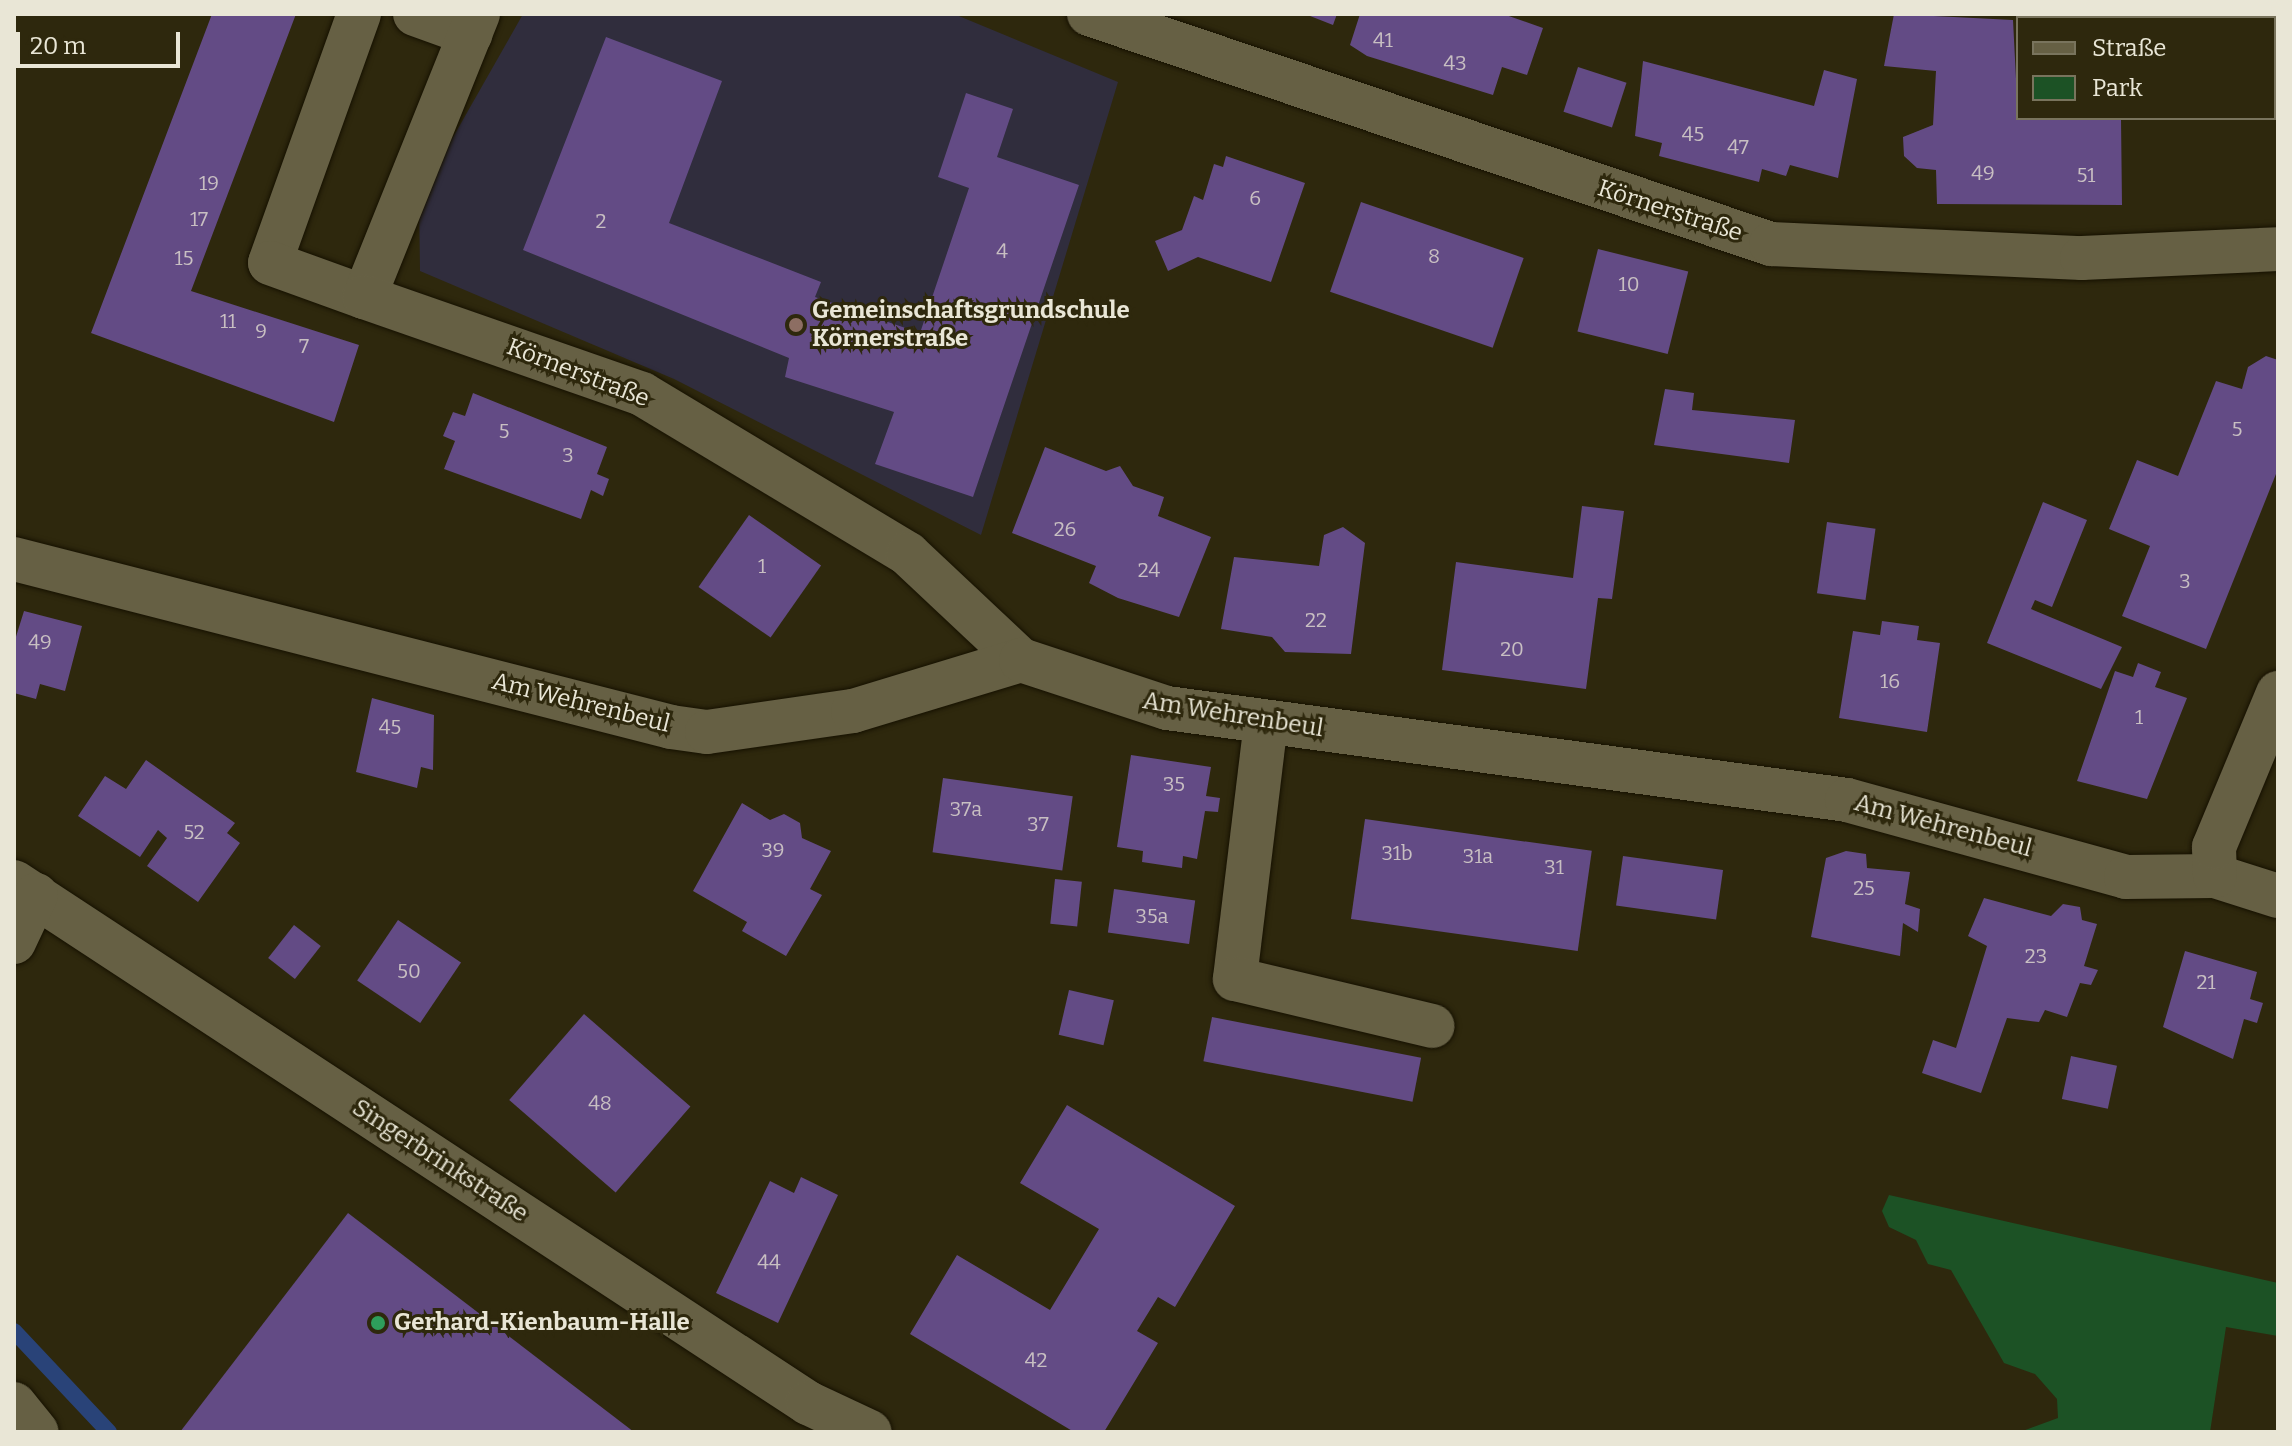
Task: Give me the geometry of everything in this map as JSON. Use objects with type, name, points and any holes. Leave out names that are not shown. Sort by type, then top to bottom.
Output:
[{"type":"street","name":"Körnerstraße","points":[[359,14],[270,263],[642,394],[908,554],[1021,660]]},
{"type":"street","points":[[364,297],[474,24],[415,14]]},
{"type":"street","name":"Körnerstraße","points":[[1089,14],[1771,244],[2082,258],[2278,249]]},
{"type":"street","name":"Am Wehrenbeul","points":[[14,559],[707,732],[853,711],[1021,660],[1167,708],[1847,800],[2126,877],[2215,876],[2278,896]]},
{"type":"street","points":[[2215,876],[2214,847],[2278,693]]},
{"type":"street","points":[[1266,722],[1235,979],[1432,1026]]},
{"type":"street","points":[[14,942],[25,889]]},
{"type":"street","name":"Singerbrinkstraße","points":[[25,889],[808,1403],[870,1432]]},
{"type":"street","points":[[14,1404],[37,1432]]},
{"type":"shaded area","name":"Gemeinschaftsgrundschule Körnerstraße","points":[[523,14],[954,14],[1118,82],[981,535],[674,379],[420,271],[419,197]]},
{"type":"green space","points":[[1889,1195],[2278,1283],[2278,1336],[2226,1327],[2210,1432],[2020,1432],[2058,1418],[2057,1399],[2035,1374],[2004,1363],[1951,1270],[1928,1264],[1916,1240],[1889,1227],[1882,1211]]},
{"type":"building","points":[[212,14],[296,14],[191,291],[359,345],[334,422],[91,333]]},
{"type":"building","points":[[1305,14],[1337,14],[1333,25]]},
{"type":"building","points":[[1360,14],[1503,14],[1543,28],[1527,75],[1502,67],[1493,95],[1367,56],[1350,45]]},
{"type":"building","points":[[1894,14],[2013,20],[2016,120],[2121,120],[2122,205],[1937,204],[1936,170],[1917,168],[1904,156],[1903,137],[1933,125],[1936,71],[1884,66]]},
{"type":"building","points":[[606,37],[722,81],[669,223],[821,282],[815,297],[920,333],[969,188],[938,177],[966,93],[1013,109],[997,157],[1079,185],[973,497],[875,464],[894,412],[785,377],[789,358],[523,250]]},
{"type":"building","points":[[1643,61],[1814,106],[1824,70],[1857,79],[1838,178],[1790,165],[1786,176],[1762,169],[1759,182],[1659,156],[1662,143],[1635,136]]},
{"type":"building","points":[[1578,67],[1627,83],[1612,127],[1563,112]]},
{"type":"building","points":[[1226,156],[1305,183],[1271,282],[1198,257],[1168,271],[1155,241],[1182,230],[1194,196],[1203,200],[1214,164],[1223,167]]},
{"type":"building","points":[[1361,202],[1524,258],[1493,348],[1330,292]]},
{"type":"building","points":[[1598,249],[1688,271],[1668,354],[1577,331]]},
{"type":"building","points":[[2266,356],[2278,360],[2278,469],[2206,649],[2122,616],[2150,546],[2109,529],[2137,460],[2178,476],[2216,381],[2242,389],[2248,367]]},
{"type":"building","points":[[1665,389],[1694,393],[1692,410],[1795,420],[1789,463],[1654,445]]},
{"type":"building","points":[[473,393],[607,447],[597,474],[609,479],[603,496],[591,490],[581,519],[444,469],[455,441],[443,436],[453,412],[465,416]]},
{"type":"building","points":[[1045,447],[1106,471],[1120,466],[1133,486],[1164,497],[1158,516],[1211,537],[1179,617],[1118,598],[1089,583],[1096,566],[1012,533]]},
{"type":"building","points":[[2043,502],[2087,520],[2052,607],[2035,600],[2031,609],[2122,647],[2101,689],[1987,643]]},
{"type":"building","points":[[1582,506],[1624,511],[1612,599],[1598,598],[1586,689],[1442,670],[1456,562],[1573,578]]},
{"type":"building","points":[[749,515],[821,565],[771,638],[699,587]]},
{"type":"building","points":[[1827,522],[1876,529],[1866,600],[1817,593]]},
{"type":"building","points":[[1343,527],[1365,543],[1351,654],[1285,652],[1272,637],[1221,629],[1234,557],[1319,566],[1324,535]]},
{"type":"building","points":[[24,611],[82,626],[65,691],[40,684],[36,699],[14,693],[14,643]]},
{"type":"building","points":[[1882,621],[1919,626],[1917,640],[1940,643],[1927,732],[1839,718],[1853,631],[1880,635]]},
{"type":"building","points":[[2138,663],[2161,672],[2155,687],[2187,698],[2147,799],[2077,781],[2115,671],[2133,677]]},
{"type":"building","points":[[372,698],[434,715],[433,770],[421,767],[417,788],[356,772]]},
{"type":"building","points":[[1131,755],[1211,767],[1206,796],[1220,798],[1218,812],[1205,811],[1197,859],[1183,856],[1182,868],[1142,862],[1143,851],[1117,847]]},
{"type":"building","points":[[146,760],[235,823],[227,833],[240,843],[198,902],[147,866],[167,838],[158,830],[140,857],[78,816],[105,776],[126,789]]},
{"type":"building","points":[[943,778],[1073,796],[1062,871],[933,852]]},
{"type":"building","points":[[742,803],[770,820],[784,814],[800,823],[802,838],[831,851],[810,889],[822,895],[786,956],[742,931],[747,922],[693,891]]},
{"type":"building","points":[[1365,819],[1592,851],[1578,951],[1351,919]]},
{"type":"building","points":[[1846,851],[1866,854],[1867,868],[1910,872],[1905,904],[1920,909],[1918,932],[1903,923],[1900,956],[1811,937],[1826,858]]},
{"type":"building","points":[[1623,856],[1723,870],[1716,920],[1616,906]]},
{"type":"building","points":[[1055,879],[1082,882],[1077,927],[1050,924]]},
{"type":"building","points":[[1114,889],[1195,900],[1189,944],[1108,933]]},
{"type":"building","points":[[1984,898],[2051,916],[2063,904],[2080,907],[2082,920],[2097,924],[2084,966],[2098,970],[2091,985],[2080,983],[2067,1017],[2045,1010],[2039,1022],[2007,1018],[1981,1093],[1922,1073],[1933,1040],[1956,1048],[1987,946],[1968,936]]},
{"type":"building","points":[[398,920],[461,962],[420,1023],[357,981]]},
{"type":"building","points":[[294,925],[321,946],[295,979],[268,958]]},
{"type":"building","points":[[2185,951],[2257,972],[2250,999],[2263,1003],[2257,1023],[2244,1019],[2233,1059],[2163,1027]]},
{"type":"building","points":[[1069,990],[1114,1000],[1103,1045],[1059,1035]]},
{"type":"building","points":[[584,1014],[690,1107],[616,1193],[509,1100]]},
{"type":"building","points":[[1212,1017],[1421,1058],[1413,1102],[1203,1061]]},
{"type":"building","points":[[2071,1056],[2117,1066],[2108,1109],[2062,1099]]},
{"type":"building","points":[[1067,1105],[1235,1206],[1175,1307],[1158,1297],[1137,1331],[1158,1343],[1104,1432],[1074,1432],[910,1334],[957,1255],[1050,1310],[1099,1229],[1020,1183]]},
{"type":"building","points":[[801,1177],[838,1195],[778,1323],[716,1293],[770,1181],[794,1193]]},
{"type":"building","name":"Gerhard-Kienbaum-Halle","points":[[348,1213],[634,1432],[180,1432]]},
{"type":"waterway","points":[[14,1331],[109,1432]]},
{"type":"place","name":"Gemeinschaftsgrundschule Körnerstraße","points":[[796,325]]},
{"type":"place","name":"Gerhard-Kienbaum-Halle","points":[[378,1323]]}]
